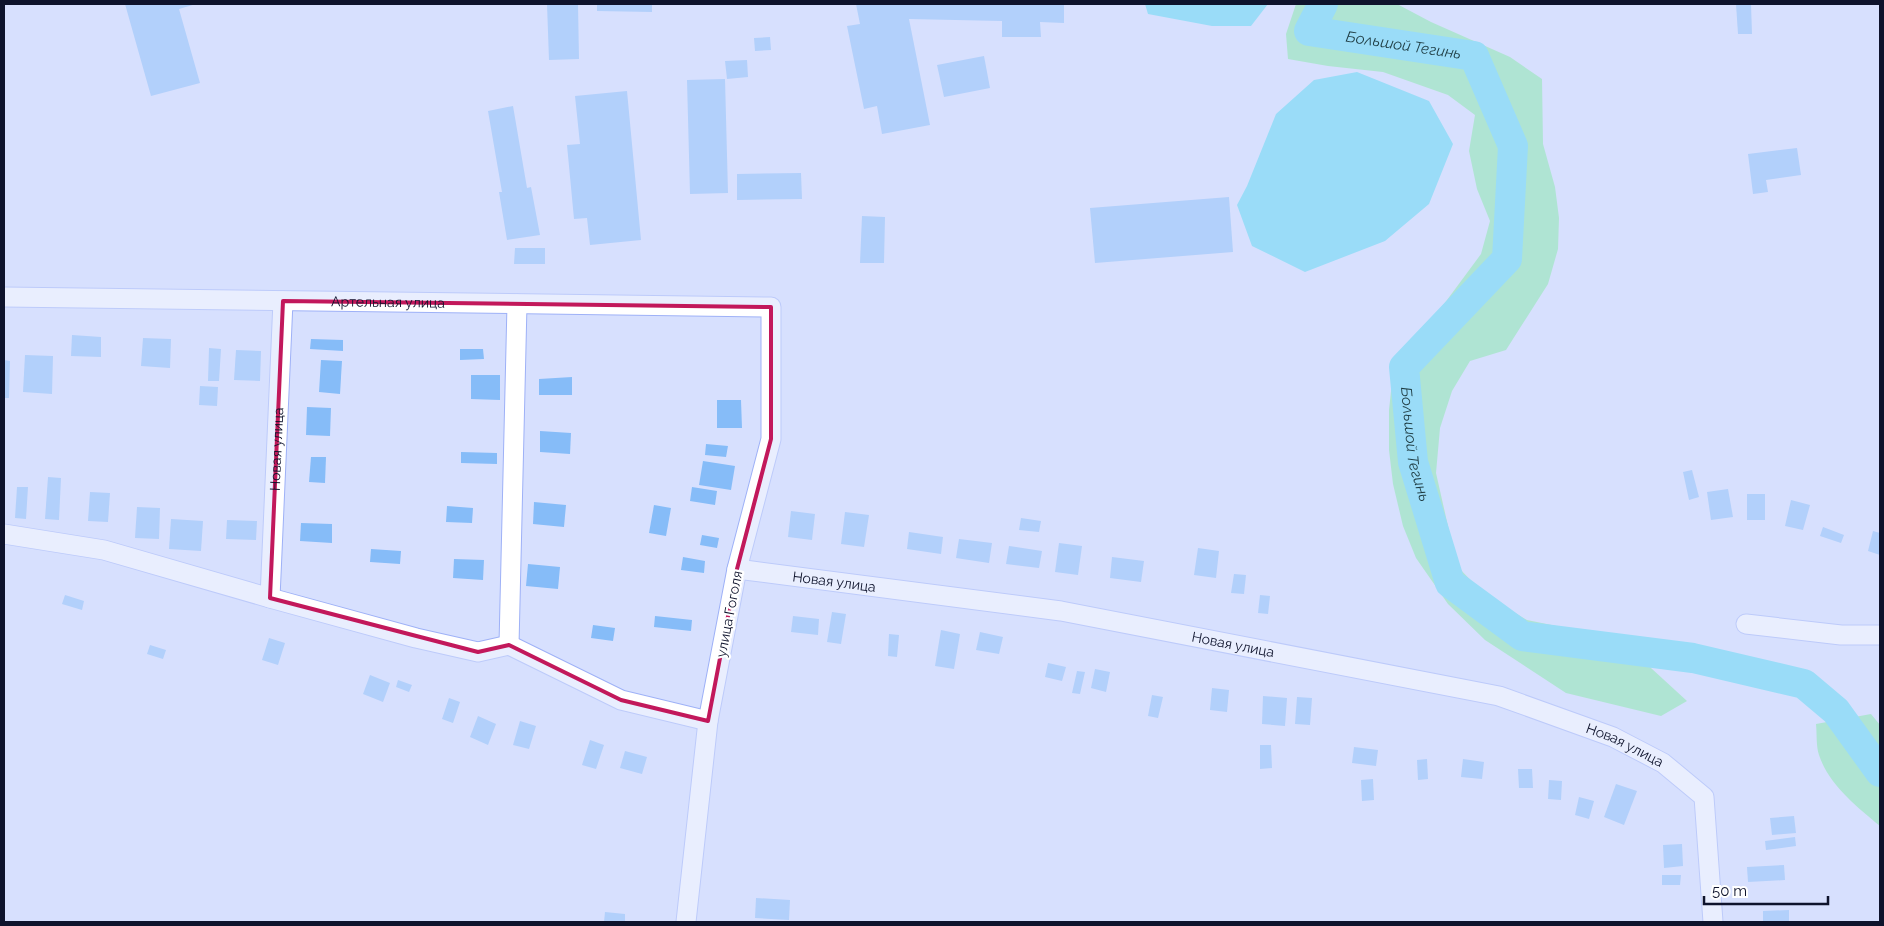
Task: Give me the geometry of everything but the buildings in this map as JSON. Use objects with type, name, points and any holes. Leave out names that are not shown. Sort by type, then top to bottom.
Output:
[{"type":"street","name":"Артельная улица","points":[[4,297],[771,307]]},
{"type":"street","name":"Новая улица","points":[[270,598],[283,301]]},
{"type":"street","points":[[509,645],[517,304]]},
{"type":"street","name":"улица Гоголя","points":[[686,922],[708,721],[737,569],[770,440],[771,307]]},
{"type":"street","points":[[4,534],[104,550],[416,638],[478,652],[509,645],[621,700],[708,721]]},
{"type":"street","name":"Новая улица","points":[[737,569],[1061,611],[1500,696],[1613,736],[1663,763],[1704,797],[1713,922]]},
{"type":"street","points":[[1746,624],[1841,635],[1880,635]]},
{"type":"highlighted area","points":[[283,301],[771,307],[771,439],[737,569],[708,721],[621,700],[509,645],[478,652],[270,598]]},
{"type":"green space","points":[[1296,4],[1397,4],[1431,22],[1510,57],[1542,79],[1543,144],[1555,187],[1559,218],[1558,249],[1548,284],[1506,350],[1470,361],[1452,391],[1440,428],[1436,473],[1457,566],[1484,594],[1527,620],[1640,643],[1651,668],[1687,701],[1661,716],[1566,693],[1485,640],[1448,604],[1416,558],[1403,526],[1393,484],[1389,450],[1389,410],[1393,373],[1406,346],[1430,323],[1481,254],[1490,221],[1477,189],[1469,151],[1475,115],[1448,95],[1383,72],[1328,66],[1288,59],[1286,34]]},
{"type":"green space","points":[[1871,714],[1880,725],[1880,826],[1853,803],[1837,786],[1824,766],[1817,744],[1816,724]]},
{"type":"water","points":[[1145,4],[1268,4],[1251,26],[1212,26],[1148,14]]},
{"type":"water","points":[[1357,72],[1429,101],[1453,144],[1429,204],[1385,241],[1305,272],[1252,246],[1237,205],[1247,186],[1276,114],[1314,80]]},
{"type":"waterway","name":"Большой Тегинь","points":[[1323,4],[1309,31],[1474,56],[1513,146],[1507,259],[1404,367],[1413,462],[1450,583],[1522,636],[1693,658],[1804,684],[1836,711],[1880,772]]}]
